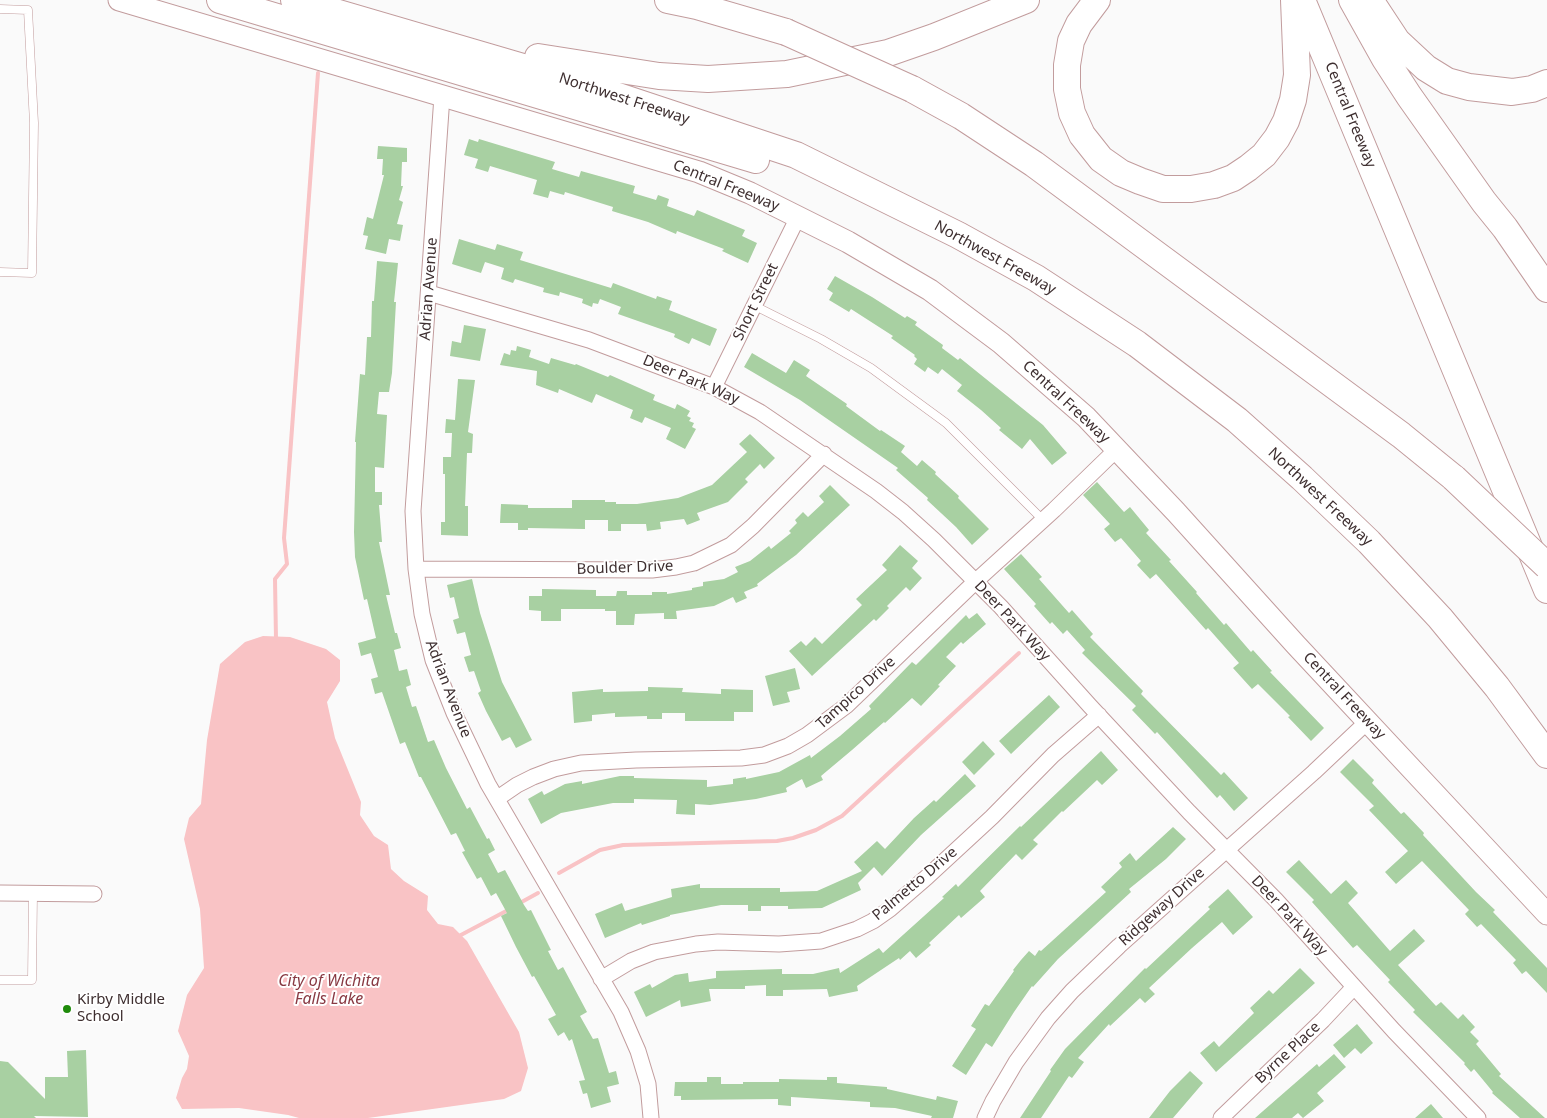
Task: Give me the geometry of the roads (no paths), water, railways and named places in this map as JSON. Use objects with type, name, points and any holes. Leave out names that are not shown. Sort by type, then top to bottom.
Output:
[{"type":"highway","points":[[220,0],[792,171],[958,235]]},
{"type":"highway","name":"Northwest Freeway","points":[[294,0],[591,87],[796,156],[958,235],[1036,278],[1137,344],[1237,420],[1302,478],[1369,542],[1440,618],[1497,687],[1547,755]]},
{"type":"highway","points":[[668,0],[697,6],[786,32],[912,89],[961,116],[1034,164],[1393,429],[1454,478],[1547,566]]},
{"type":"highway","points":[[434,41],[660,76],[708,79],[778,75],[888,53],[934,37],[1026,0]]},
{"type":"highway","points":[[1097,0],[1079,24],[1072,41],[1066,65],[1068,97],[1072,113],[1082,135],[1101,158],[1121,173],[1163,189],[1191,189],[1214,185],[1232,178],[1248,168],[1264,155],[1281,129],[1293,100],[1297,75],[1294,0]]},
{"type":"highway","name":"Central Freeway","points":[[1302,0],[1547,590]]},
{"type":"highway","points":[[1352,0],[1385,59],[1409,96],[1541,280]]},
{"type":"highway","points":[[1370,0],[1397,41],[1426,68],[1447,80],[1469,87],[1512,92],[1532,89],[1547,83]]},
{"type":"main road","name":"Central Freeway","points":[[119,0],[699,172],[750,192],[848,242],[930,290],[1001,343],[1086,417],[1547,914]]},
{"type":"street","name":"Adrian Avenue","points":[[442,96],[413,511],[416,568],[422,614],[434,660],[454,714],[488,784],[498,798],[621,1012],[638,1051],[648,1084],[652,1118]]},
{"type":"street","name":"Short Street","points":[[714,387],[798,217]]},
{"type":"street","name":"Deer Park Way","points":[[429,293],[589,340],[714,387],[760,412],[824,454],[903,512],[976,581],[1026,633],[1099,715],[1226,850],[1276,900],[1354,987],[1478,1118]]},
{"type":"street","name":"Tampico Drive","points":[[498,798],[533,777],[554,769],[581,763],[644,759],[741,758],[764,754],[788,746],[825,724],[846,706],[1116,449]]},
{"type":"street","name":"Boulder Drive","points":[[416,568],[652,570],[694,563],[731,545],[753,526],[824,454]]},
{"type":"street","name":"Palmetto Drive","points":[[601,978],[631,961],[654,952],[718,942],[779,944],[820,941],[857,929],[873,921],[928,878],[1053,755],[1099,715]]},
{"type":"street","name":"Ridgeway Drive","points":[[985,1118],[1016,1062],[1048,1018],[1072,991],[1119,946],[1314,772],[1368,721]]},
{"type":"street","points":[[0,893],[94,894]]},
{"type":"street","name":"Byrne Place","points":[[1221,1118],[1323,1020],[1354,987]]},
{"type":"lane","points":[[0,272],[32,273],[34,123],[27,0]]},
{"type":"lane","points":[[0,9],[28,10]]},
{"type":"lane","points":[[755,306],[821,339],[871,368],[946,423],[1043,520]]},
{"type":"lane","points":[[0,980],[32,980],[33,893]]},
{"type":"water","name":"City of Wichita Falls Lake","points":[[263,636],[290,637],[326,649],[340,660],[340,681],[327,702],[335,738],[361,802],[360,815],[374,836],[388,845],[391,869],[404,881],[428,896],[427,910],[438,924],[453,927],[467,941],[519,1032],[528,1068],[521,1091],[504,1099],[368,1118],[299,1118],[239,1108],[182,1109],[176,1098],[187,1069],[189,1056],[178,1031],[187,995],[204,968],[200,909],[184,839],[189,818],[201,804],[207,740],[220,664],[245,642]]},
{"type":"waterway","points":[[276,640],[275,579],[287,564],[284,538],[318,73]]},
{"type":"waterway","points":[[559,873],[600,850],[623,845],[777,841],[816,830],[842,816],[1019,653]]},
{"type":"waterway","points":[[518,904],[538,893]]},
{"type":"waterway","points":[[459,936],[510,909]]},
{"type":"place","name":"Kirby Middle School","points":[[67,1009]]}]
